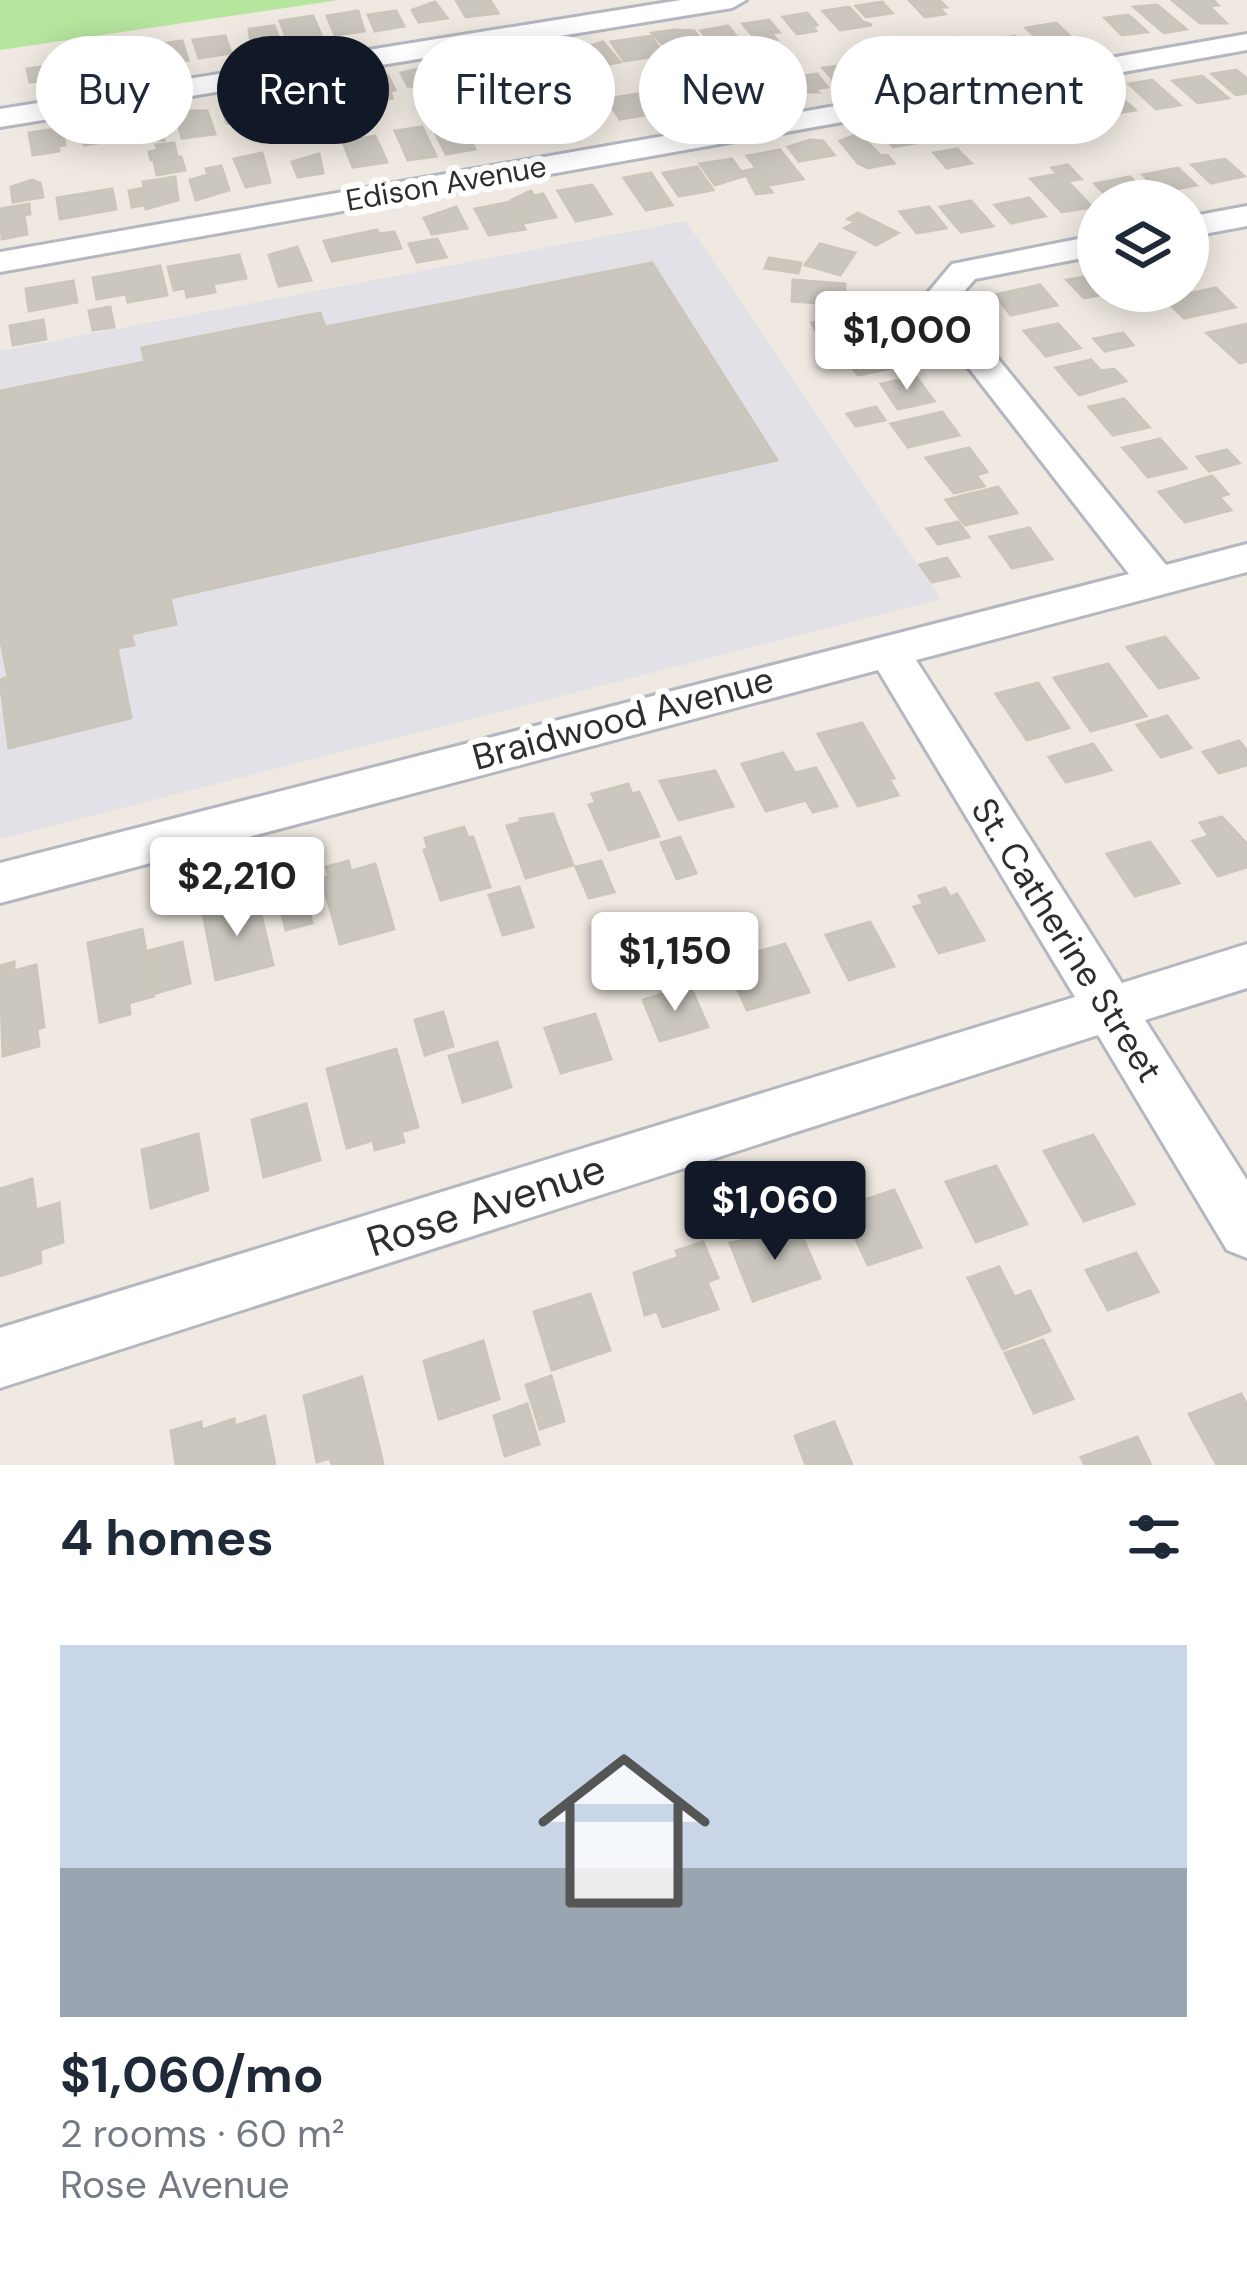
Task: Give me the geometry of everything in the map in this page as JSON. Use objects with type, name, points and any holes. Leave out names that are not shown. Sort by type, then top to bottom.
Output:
[{"type":"street","points":[[0,118],[732,0]]},
{"type":"street","name":"Edison Avenue","points":[[0,262],[1247,41]]},
{"type":"street","points":[[1218,222],[1247,248]]},
{"type":"street","points":[[1077,249],[964,271],[943,295],[943,313],[1157,582]]},
{"type":"street","name":"Braidwood Avenue","points":[[0,883],[1247,558]]},
{"type":"street","name":"St. Catherine Street","points":[[887,649],[1247,1231]]},
{"type":"street","name":"Rose Avenue","points":[[0,1358],[1247,966]]},
{"type":"shaded area","points":[[686,221],[941,599],[0,839],[0,351]]},
{"type":"green space","points":[[0,0],[339,0],[95,36],[36,36],[36,45],[0,50]]},
{"type":"building","points":[[456,0],[490,0],[498,13],[466,17]]},
{"type":"building","points":[[909,0],[939,0],[946,7],[939,8],[945,14],[925,17]]},
{"type":"building","points":[[1172,0],[1213,0],[1218,5],[1209,6],[1226,23],[1200,23]]},
{"type":"building","points":[[435,2],[447,18],[419,22],[412,10]]},
{"type":"building","points":[[882,2],[892,13],[866,17],[856,6]]},
{"type":"building","points":[[1157,5],[1186,29],[1164,33],[1134,7]]},
{"type":"building","points":[[849,7],[872,25],[840,30],[823,11]]},
{"type":"building","points":[[358,11],[364,31],[335,35],[327,16]]},
{"type":"building","points":[[396,11],[404,26],[375,31],[368,15]]},
{"type":"building","points":[[807,13],[816,31],[797,34],[783,17]]},
{"type":"building","points":[[1128,15],[1147,32],[1122,35],[1105,18]]},
{"type":"building","points":[[313,16],[322,36],[286,36],[280,21]]},
{"type":"building","points":[[769,20],[779,32],[753,36],[743,24]]},
{"type":"building","points":[[1056,23],[1070,36],[1034,36],[1026,28]]},
{"type":"building","points":[[274,26],[278,36],[250,36],[249,29]]},
{"type":"building","points":[[728,26],[736,36],[705,36],[701,31]]},
{"type":"building","points":[[694,31],[698,36],[655,36],[652,33]]},
{"type":"building","points":[[217,37],[217,55],[199,58],[193,40]]},
{"type":"building","points":[[639,38],[639,59],[624,61],[615,41]]},
{"type":"building","points":[[36,68],[36,81],[30,82],[27,69]]},
{"type":"building","points":[[413,70],[413,87],[408,86],[401,73]]},
{"type":"building","points":[[1236,70],[1247,79],[1247,93],[1236,95],[1212,74]]},
{"type":"building","points":[[817,74],[827,87],[807,92],[807,76]]},
{"type":"building","points":[[1202,76],[1228,98],[1198,103],[1173,81]]},
{"type":"building","points":[[1152,80],[1180,105],[1156,109],[1129,84]]},
{"type":"building","points":[[639,94],[639,116],[620,119],[615,98]]},
{"type":"building","points":[[193,111],[207,111],[215,134],[193,137]]},
{"type":"building","points":[[413,128],[413,144],[430,144],[436,156],[408,160],[395,131]]},
{"type":"building","points":[[36,132],[36,144],[65,145],[58,146],[59,151],[33,155],[29,133]]},
{"type":"building","points":[[823,141],[834,155],[799,161],[788,147]]},
{"type":"building","points":[[174,144],[177,156],[151,160],[149,152],[158,150],[156,145]]},
{"type":"building","points":[[344,144],[379,144],[387,162],[353,167]]},
{"type":"building","points":[[441,144],[472,144],[475,149],[446,154]]},
{"type":"building","points":[[842,144],[869,144],[894,163],[868,168]]},
{"type":"building","points":[[957,149],[971,163],[947,168],[934,153]]},
{"type":"building","points":[[780,150],[803,179],[769,185],[747,156]]},
{"type":"building","points":[[262,153],[270,182],[246,187],[234,159]]},
{"type":"building","points":[[319,154],[323,173],[298,177],[292,162]]},
{"type":"building","points":[[181,157],[185,170],[157,175],[154,161]]},
{"type":"building","points":[[732,159],[744,176],[715,185],[700,164]]},
{"type":"building","points":[[1225,159],[1244,176],[1211,183],[1192,165]]},
{"type":"building","points":[[1068,165],[1081,179],[1067,181],[1077,191],[1077,210],[1062,212],[1031,179],[1058,174],[1052,168]]},
{"type":"building","points":[[221,166],[229,190],[196,200],[190,180]]},
{"type":"building","points":[[697,167],[713,190],[679,196],[663,173]]},
{"type":"building","points":[[1178,168],[1191,180],[1148,180],[1143,175]]},
{"type":"building","points":[[754,169],[772,192],[756,194],[744,171]]},
{"type":"building","points":[[651,173],[672,205],[646,210],[624,178]]},
{"type":"building","points":[[175,177],[178,200],[146,209],[145,205],[132,207],[129,191],[144,188],[143,182]]},
{"type":"building","points":[[32,180],[40,183],[43,197],[13,202],[11,187]]},
{"type":"building","points":[[592,185],[611,214],[576,221],[558,191]]},
{"type":"building","points":[[112,189],[116,209],[60,219],[57,198]]},
{"type":"building","points":[[531,191],[534,196],[543,194],[556,217],[524,223],[512,200]]},
{"type":"building","points":[[1029,198],[1045,216],[1011,223],[995,205]]},
{"type":"building","points":[[971,201],[993,226],[961,232],[940,207]]},
{"type":"building","points":[[510,202],[525,229],[489,235],[475,209]]},
{"type":"building","points":[[29,204],[30,214],[24,215],[27,234],[2,239],[0,209]]},
{"type":"building","points":[[456,207],[467,228],[432,234],[424,218]]},
{"type":"building","points":[[929,207],[946,228],[917,233],[900,212]]},
{"type":"building","points":[[858,213],[898,233],[876,245],[845,228],[856,222],[848,219]]},
{"type":"building","points":[[377,230],[379,234],[394,232],[401,248],[332,261],[324,241]]},
{"type":"building","points":[[437,239],[446,257],[417,262],[409,244]]},
{"type":"building","points":[[820,244],[855,253],[840,275],[805,265]]},
{"type":"building","points":[[297,247],[311,280],[279,286],[269,255]]},
{"type":"building","points":[[239,255],[246,278],[213,284],[215,292],[187,297],[185,288],[174,290],[168,267]]},
{"type":"building","points":[[769,258],[801,263],[798,273],[765,268]]},
{"type":"building","points":[[652,263],[777,460],[170,598],[176,624],[131,634],[134,645],[117,648],[131,718],[9,748],[0,680],[8,677],[0,636],[0,391],[145,362],[142,348],[320,313],[325,327]]},
{"type":"building","points":[[160,266],[167,295],[128,302],[126,294],[97,299],[93,278]]},
{"type":"building","points":[[793,280],[845,284],[844,305],[792,301]]},
{"type":"building","points":[[73,281],[77,302],[29,311],[26,289]]},
{"type":"building","points":[[1040,285],[1057,305],[1011,315],[995,295]]},
{"type":"building","points":[[1216,288],[1235,307],[1184,318],[1178,312],[1209,312],[1209,290]]},
{"type":"building","points":[[110,307],[114,327],[93,330],[89,311]]},
{"type":"building","points":[[855,317],[865,336],[822,342],[812,323]]},
{"type":"building","points":[[43,320],[46,339],[13,345],[10,326]]},
{"type":"building","points":[[1058,324],[1080,348],[1046,356],[1024,331]]},
{"type":"building","points":[[1247,324],[1247,361],[1240,363],[1207,333]]},
{"type":"building","points":[[1123,333],[1133,345],[1105,351],[1094,339]]},
{"type":"building","points":[[890,344],[905,365],[858,375],[842,354]]},
{"type":"building","points":[[1091,360],[1101,371],[1114,369],[1126,381],[1079,395],[1056,368]]},
{"type":"building","points":[[916,377],[934,401],[898,409],[881,384]]},
{"type":"building","points":[[1124,399],[1149,427],[1113,435],[1089,407]]},
{"type":"building","points":[[876,407],[885,420],[856,426],[847,414]]},
{"type":"building","points":[[942,412],[959,435],[908,447],[891,424]]},
{"type":"building","points":[[1160,439],[1186,468],[1148,477],[1123,448]]},
{"type":"building","points":[[969,448],[987,472],[976,475],[984,486],[954,493],[926,458]]},
{"type":"building","points":[[1227,450],[1239,463],[1209,471],[1197,457]]},
{"type":"building","points":[[1212,476],[1228,494],[1219,497],[1231,510],[1185,522],[1159,492]]},
{"type":"building","points":[[998,487],[1017,513],[965,525],[946,500]]},
{"type":"building","points":[[958,522],[969,537],[938,544],[927,529]]},
{"type":"building","points":[[1029,528],[1052,559],[1012,568],[990,537]]},
{"type":"building","points":[[947,558],[959,576],[932,582],[920,565]]},
{"type":"building","points":[[1165,637],[1198,678],[1159,688],[1127,647]]},
{"type":"building","points":[[1108,664],[1146,716],[1091,731],[1054,678]]},
{"type":"building","points":[[1038,683],[1069,728],[1027,740],[996,694]]},
{"type":"building","points":[[1167,716],[1191,748],[1161,757],[1137,725]]},
{"type":"building","points":[[862,723],[894,778],[889,779],[898,795],[858,806],[818,734]]},
{"type":"building","points":[[1239,741],[1247,751],[1247,765],[1219,773],[1203,752]]},
{"type":"building","points":[[1093,744],[1111,770],[1066,782],[1049,757]]},
{"type":"building","points":[[783,753],[795,773],[816,768],[837,806],[813,812],[806,800],[766,811],[742,764]]},
{"type":"building","points":[[715,771],[733,806],[679,820],[660,781]]},
{"type":"building","points":[[628,784],[632,794],[639,792],[659,836],[609,850],[589,805],[596,803],[592,794]]},
{"type":"building","points":[[553,814],[573,865],[526,878],[507,826]]},
{"type":"building","points":[[1222,817],[1247,844],[1247,867],[1218,876],[1193,841],[1209,836],[1200,823]]},
{"type":"building","points":[[464,827],[468,838],[473,837],[490,887],[441,900],[424,850],[428,849],[425,838]]},
{"type":"building","points":[[680,837],[696,873],[677,879],[661,843]]},
{"type":"building","points":[[1150,842],[1179,883],[1135,896],[1107,854]]},
{"type":"building","points":[[348,861],[351,871],[375,864],[394,929],[340,944],[322,879],[329,876],[326,867]]},
{"type":"building","points":[[601,861],[614,892],[589,898],[576,867]]},
{"type":"building","points":[[519,887],[533,927],[503,935],[489,895]]},
{"type":"building","points":[[945,888],[950,897],[957,894],[984,940],[939,953],[914,907],[924,904],[919,896]]},
{"type":"building","points":[[304,892],[312,923],[286,930],[278,898]]},
{"type":"building","points":[[257,898],[273,965],[216,980],[203,913]]},
{"type":"building","points":[[870,922],[894,966],[849,980],[826,935]]},
{"type":"building","points":[[142,929],[154,996],[129,1003],[130,1014],[100,1022],[88,943]]},
{"type":"building","points":[[182,942],[190,983],[156,993],[148,951]]},
{"type":"building","points":[[785,944],[809,992],[747,1010],[725,961]]},
{"type":"building","points":[[14,962],[14,971],[36,965],[44,1027],[37,1029],[39,1046],[3,1056],[0,966]]},
{"type":"building","points":[[690,986],[708,1027],[660,1041],[643,1000]]},
{"type":"building","points":[[443,1012],[453,1046],[425,1055],[415,1020]]},
{"type":"building","points":[[595,1014],[611,1059],[561,1073],[545,1028]]},
{"type":"building","points":[[497,1042],[511,1087],[463,1102],[449,1056]]},
{"type":"building","points":[[396,1049],[418,1127],[401,1132],[404,1142],[375,1150],[373,1140],[347,1148],[327,1069]]},
{"type":"building","points":[[306,1104],[320,1160],[264,1177],[252,1120]]},
{"type":"building","points":[[198,1134],[208,1190],[151,1208],[142,1150]]},
{"type":"building","points":[[1093,1135],[1134,1204],[1084,1221],[1044,1151]]},
{"type":"building","points":[[996,1166],[1027,1224],[976,1242],[946,1182]]},
{"type":"building","points":[[32,1179],[36,1210],[59,1203],[63,1242],[40,1250],[41,1263],[0,1276],[0,1189]]},
{"type":"building","points":[[894,1190],[921,1247],[868,1265],[841,1208]]},
{"type":"building","points":[[798,1227],[820,1278],[753,1301],[730,1243]]},
{"type":"building","points":[[703,1242],[718,1278],[707,1282],[718,1309],[663,1327],[657,1311],[645,1315],[634,1273],[679,1257],[676,1251]]},
{"type":"building","points":[[1136,1253],[1158,1292],[1108,1310],[1086,1270]]},
{"type":"building","points":[[999,1267],[1014,1297],[1030,1291],[1050,1331],[1003,1349],[968,1278]]},
{"type":"building","points":[[590,1294],[610,1350],[552,1370],[534,1312]]},
{"type":"building","points":[[1043,1340],[1073,1399],[1034,1413],[1005,1353]]},
{"type":"building","points":[[483,1341],[499,1399],[439,1419],[424,1361]]},
{"type":"building","points":[[551,1376],[564,1421],[540,1429],[526,1385]]},
{"type":"building","points":[[362,1377],[383,1464],[332,1465],[330,1458],[317,1462],[304,1396]]},
{"type":"building","points":[[1241,1394],[1247,1405],[1247,1465],[1217,1465],[1189,1414]]},
{"type":"building","points":[[527,1404],[539,1444],[505,1456],[494,1416]]},
{"type":"building","points":[[265,1416],[275,1465],[176,1465],[171,1431],[201,1422],[202,1430],[234,1419],[235,1426]]},
{"type":"building","points":[[834,1422],[852,1465],[806,1465],[795,1436]]},
{"type":"building","points":[[1137,1437],[1151,1465],[1085,1465],[1081,1457]]}]
